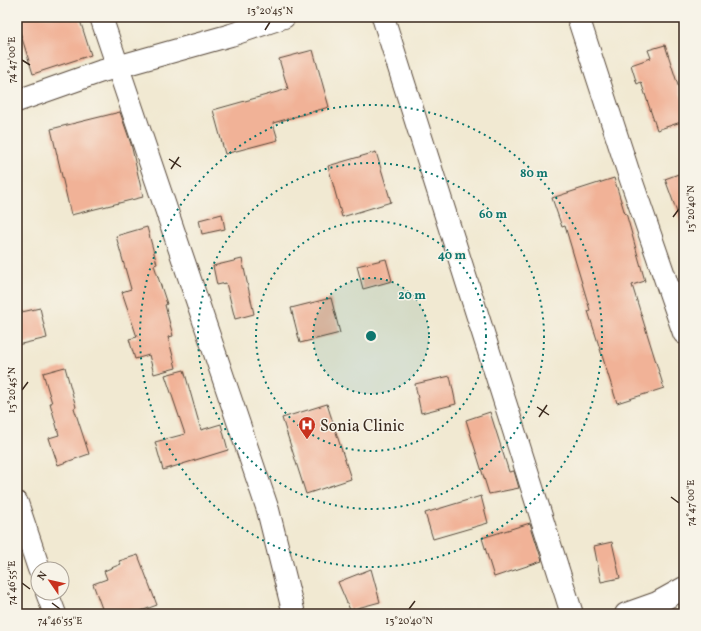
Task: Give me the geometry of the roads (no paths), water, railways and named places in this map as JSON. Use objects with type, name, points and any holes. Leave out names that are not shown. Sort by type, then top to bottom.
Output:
[{"type":"street","points":[[101,17],[268,510],[294,614]]},
{"type":"street","points":[[17,101],[118,67],[231,35],[284,17]]},
{"type":"street","points":[[383,17],[572,614]]},
{"type":"street","points":[[578,17],[628,171],[684,333]]},
{"type":"street","points":[[17,503],[36,561]]},
{"type":"street","points":[[626,614],[656,604],[684,588]]},
{"type":"street","points":[[51,601],[55,614]]},
{"type":"place","name":"Sonia Clinic","points":[[307,440]]}]
